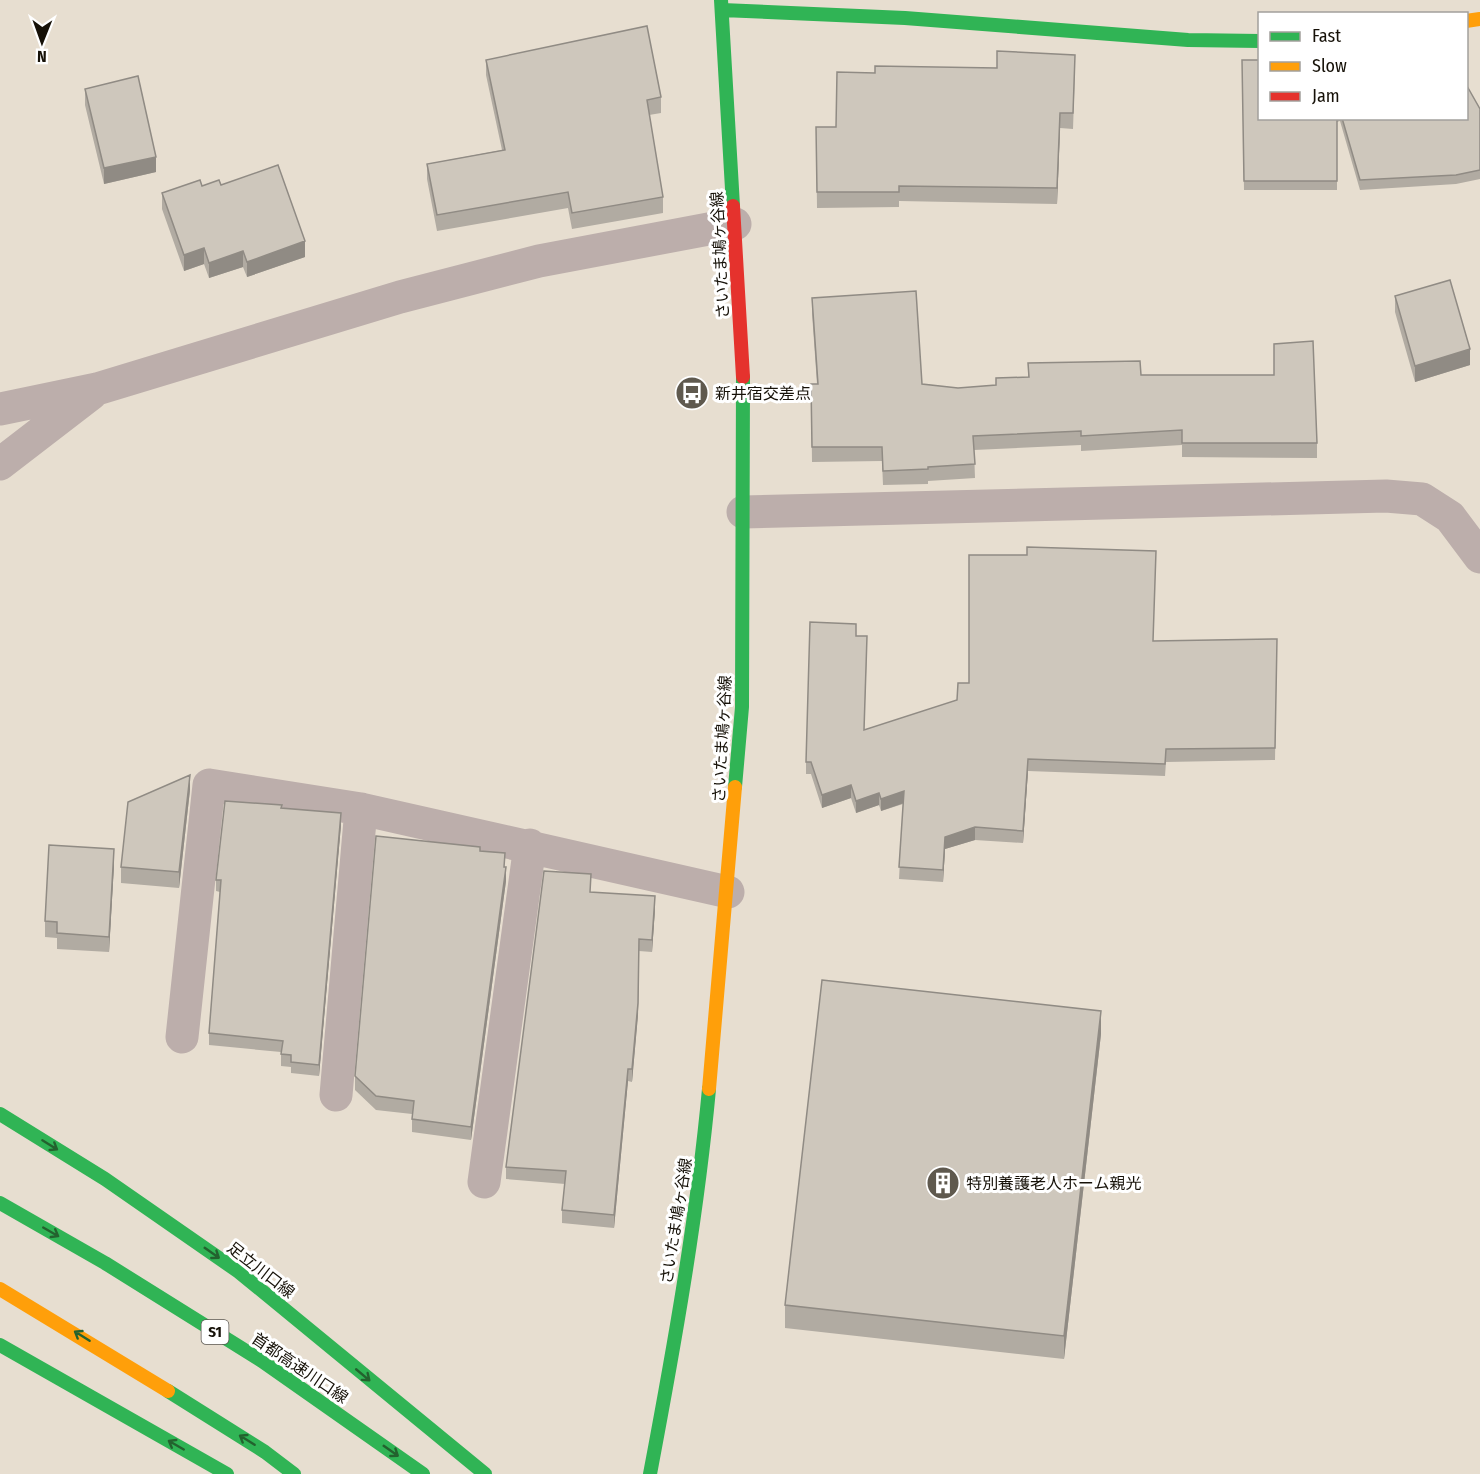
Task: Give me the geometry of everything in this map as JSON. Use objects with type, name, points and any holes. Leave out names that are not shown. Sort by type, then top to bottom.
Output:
[{"type":"main road","points":[[721,5],[1188,40],[1258,41]]},
{"type":"main road","name":"さいたま鳩ヶ谷線","points":[[650,1474],[667,1385],[704,1142],[728,892],[742,706],[743,383],[721,5]]},
{"type":"main road","name":"足立川口線","points":[[0,1114],[105,1179],[239,1272],[485,1474]]},
{"type":"main road","name":"首都高速川口線","points":[[0,1203],[105,1263],[262,1361],[423,1474]]},
{"type":"main road","points":[[0,1289],[70,1329],[265,1452],[294,1474]]},
{"type":"main road","points":[[0,1345],[227,1474]]},
{"type":"street","points":[[0,409],[97,389],[423,291],[539,261],[735,224]]},
{"type":"street","points":[[0,465],[97,389]]},
{"type":"street","points":[[743,512],[1386,496],[1422,500],[1450,517],[1480,557]]},
{"type":"street","points":[[182,1037],[209,785],[361,809],[530,845],[728,892]]},
{"type":"street","points":[[336,1095],[361,809]]},
{"type":"street","points":[[484,1182],[530,845]]},
{"type":"building","points":[[647,26],[661,97],[647,100],[663,197],[572,213],[568,192],[437,215],[427,164],[505,150],[486,60]]},
{"type":"building","points":[[997,51],[1075,55],[1073,113],[1060,113],[1057,188],[899,186],[899,192],[817,192],[816,127],[836,127],[837,72],[875,73],[875,66],[997,68]]},
{"type":"building","points":[[1242,60],[1258,60],[1258,120],[1337,120],[1337,181],[1244,181]]},
{"type":"building","points":[[138,76],[156,157],[104,168],[85,89]]},
{"type":"building","points":[[1468,88],[1480,109],[1480,170],[1456,175],[1360,180],[1343,120],[1468,120]]},
{"type":"building","points":[[278,165],[305,241],[247,262],[243,251],[209,263],[204,248],[184,255],[162,193],[200,180],[202,186],[219,180],[221,185]]},
{"type":"building","points":[[1450,280],[1470,349],[1415,366],[1395,296]]},
{"type":"building","points":[[916,291],[922,384],[958,388],[996,385],[996,378],[1029,377],[1028,363],[1140,361],[1141,375],[1274,375],[1274,344],[1313,341],[1317,443],[1182,443],[1182,430],[1081,436],[1081,431],[973,436],[975,464],[883,471],[882,447],[812,447],[811,384],[818,384],[812,298]]},
{"type":"building","points":[[1027,547],[1156,551],[1153,641],[1277,639],[1275,748],[1166,749],[1165,764],[1028,759],[1023,831],[975,827],[945,837],[943,870],[899,867],[904,791],[881,799],[879,793],[856,801],[851,785],[822,795],[811,762],[806,762],[810,622],[856,624],[856,636],[867,636],[864,730],[957,700],[958,683],[969,683],[969,555],[1027,555]]},
{"type":"building","points":[[190,775],[179,872],[121,867],[128,802]]},
{"type":"building","points":[[225,801],[282,805],[281,808],[341,813],[319,1065],[291,1062],[291,1055],[281,1054],[283,1041],[209,1033],[221,880],[216,880]]},
{"type":"building","points":[[376,836],[480,847],[480,851],[505,853],[504,867],[506,867],[471,1127],[412,1119],[414,1101],[376,1096],[355,1076]]},
{"type":"building","points":[[49,845],[114,849],[109,937],[57,933],[57,922],[45,921]]},
{"type":"building","points":[[544,871],[591,874],[590,892],[655,896],[652,940],[639,939],[638,1003],[632,1069],[628,1069],[614,1215],[562,1210],[566,1171],[506,1167]]},
{"type":"building","name":"特別養護老人ホーム親光","points":[[822,980],[1101,1011],[1064,1336],[785,1305]]},
{"type":"traffic: fast","points":[[721,0],[733,206]]},
{"type":"traffic: fast","points":[[722,10],[905,18],[1188,40],[1258,41]]},
{"type":"traffic: fast","points":[[735,787],[742,707],[743,377]]},
{"type":"traffic: fast","points":[[650,1474],[684,1282],[709,1089]]},
{"type":"traffic: fast","points":[[0,1114],[105,1179],[239,1272],[485,1474]]},
{"type":"traffic: fast","points":[[0,1203],[105,1263],[262,1361],[423,1474]]},
{"type":"traffic: fast","points":[[0,1345],[227,1474]]},
{"type":"traffic: fast","points":[[168,1391],[265,1452],[294,1474]]},
{"type":"traffic: slow","points":[[1468,21],[1480,19]]},
{"type":"traffic: slow","points":[[709,1089],[735,787]]},
{"type":"traffic: slow","points":[[0,1289],[168,1391]]},
{"type":"traffic: jam","points":[[733,206],[743,377]]},
{"type":"place","name":"新井宿交差点","points":[[692,393]]},
{"type":"place","name":"特別養護老人ホーム親光","points":[[943,1183]]}]
